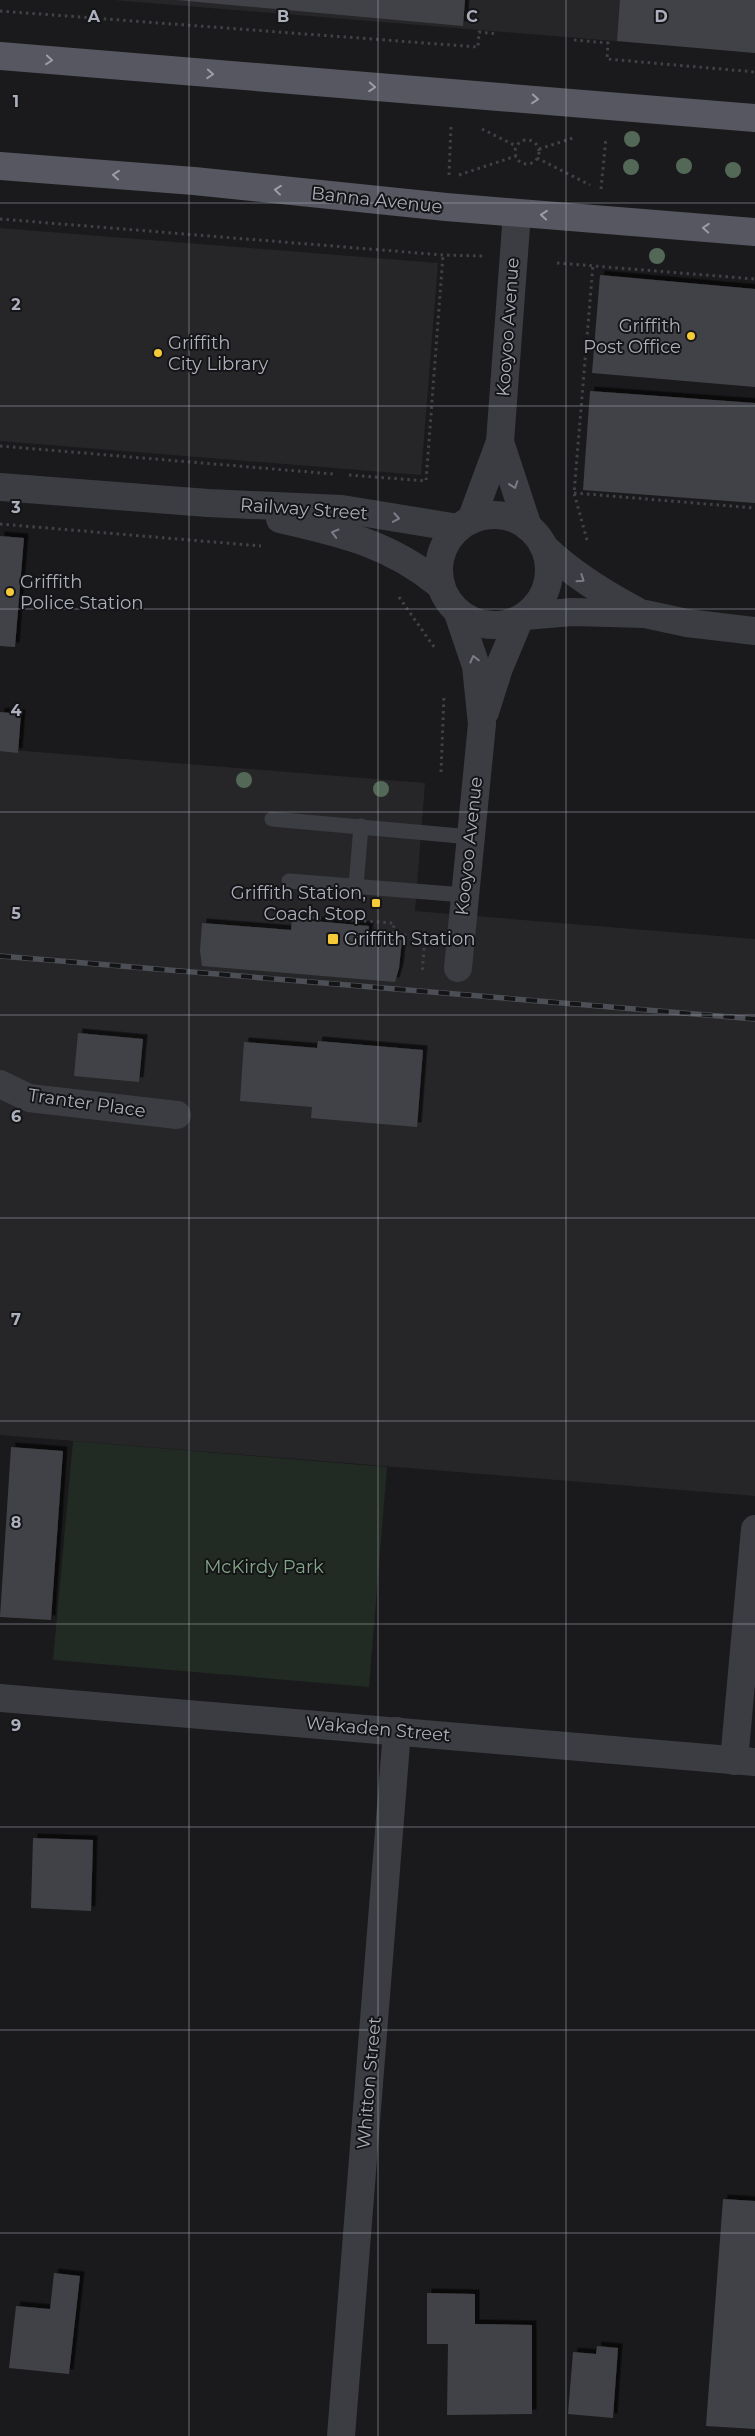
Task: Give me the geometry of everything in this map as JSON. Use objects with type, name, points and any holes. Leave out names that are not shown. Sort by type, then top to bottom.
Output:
[{"type":"main road","points":[[0,56],[755,118]]},
{"type":"main road","name":"Banna Avenue","points":[[0,166],[194,181],[517,213],[755,232]]},
{"type":"street","name":"Kooyoo Avenue","points":[[464,524],[500,442],[517,213]]},
{"type":"street","name":"Kooyoo Avenue","points":[[500,442],[536,537]]},
{"type":"street","name":"Railway Street","points":[[0,487],[208,503],[342,509],[464,524]]},
{"type":"street","name":"Railway Street","points":[[208,503],[309,525],[367,542],[392,552],[416,566],[440,585]]},
{"type":"street","points":[[644,614],[590,585],[566,568],[536,537],[515,520],[500,515],[486,516],[464,524],[447,542],[441,554],[439,564],[440,585],[449,604],[458,613],[472,621],[486,625],[501,625],[522,618],[572,612],[644,614],[687,623],[755,631]]},
{"type":"street","points":[[522,618],[535,606],[547,586],[549,573],[536,537]]},
{"type":"street","name":"Kooyoo Avenue","points":[[458,613],[476,666],[482,724]]},
{"type":"street","name":"Kooyoo Avenue","points":[[458,968],[482,724],[499,668],[522,618]]},
{"type":"street","name":"Tranter Place","points":[[0,1084],[30,1098],[177,1115]]},
{"type":"street","points":[[744,1761],[755,1529]]},
{"type":"street","name":"Wakaden Street","points":[[0,1698],[744,1761]]},
{"type":"street","name":"Whitton Street","points":[[341,2436],[398,1731]]},
{"type":"lane","points":[[272,818],[471,837]]},
{"type":"lane","points":[[356,886],[361,826]]},
{"type":"lane","points":[[289,881],[464,895]]},
{"type":"path","points":[[0,11],[478,47],[479,32],[498,34]]},
{"type":"path","points":[[574,40],[608,43],[607,59],[755,72]]},
{"type":"path","points":[[452,123],[449,178],[516,156]]},
{"type":"path","points":[[538,158],[601,191],[606,136]]},
{"type":"path","points":[[526,140],[537,145],[538,158],[532,163],[524,164],[516,156],[516,146],[526,140]]},
{"type":"path","points":[[0,220],[443,255],[483,256]]},
{"type":"path","points":[[348,475],[426,481],[443,255]]},
{"type":"path","points":[[558,263],[755,279]]},
{"type":"path","points":[[588,545],[574,493],[592,266]]},
{"type":"path","points":[[0,446],[338,474]]},
{"type":"path","points":[[574,493],[755,508]]},
{"type":"path","points":[[0,524],[269,547]]},
{"type":"path","points":[[399,596],[435,649]]},
{"type":"path","points":[[441,772],[444,694]]},
{"type":"path","points":[[286,916],[394,923],[393,934],[425,937],[422,974]]},
{"type":"shaded area","points":[[113,0],[755,0],[755,53],[700,48]]},
{"type":"shaded area","points":[[0,228],[438,263],[421,475],[0,441]]},
{"type":"shaded area","points":[[0,749],[425,783],[415,911],[755,939],[755,1496],[0,1435]]},
{"type":"green space","name":"McKirdy Park","points":[[73,1441],[387,1467],[369,1687],[53,1660]]},
{"type":"building","points":[[176,0],[465,0],[463,26]]},
{"type":"building","points":[[620,0],[755,0],[755,53],[617,41]]},
{"type":"building","points":[[600,275],[755,289],[755,387],[592,373]]},
{"type":"building","points":[[590,391],[755,403],[755,503],[583,490]]},
{"type":"building","name":"Griffith Police Station","points":[[0,536],[24,538],[15,647],[0,646]]},
{"type":"building","points":[[0,712],[21,714],[18,753],[0,751]]},
{"type":"building","points":[[292,919],[369,926],[368,937],[402,940],[399,968],[395,982],[202,966],[200,951],[202,923],[291,930]]},
{"type":"building","points":[[78,1033],[143,1039],[139,1082],[74,1076]]},
{"type":"building","points":[[318,1041],[423,1050],[417,1127],[311,1118],[312,1107],[240,1101],[244,1042],[317,1048]]},
{"type":"building","points":[[11,1447],[63,1451],[51,1620],[0,1617]]},
{"type":"building","points":[[33,1838],[93,1840],[91,1911],[31,1908]]},
{"type":"building","points":[[723,2199],[755,2201],[755,2429],[706,2426]]},
{"type":"building","points":[[54,2273],[80,2276],[69,2374],[9,2368],[16,2306],[50,2309]]},
{"type":"building","points":[[427,2293],[475,2294],[475,2324],[532,2325],[532,2414],[447,2415],[448,2344],[427,2344]]},
{"type":"building","points":[[597,2346],[618,2348],[613,2418],[568,2414],[573,2352],[596,2354]]},
{"type":"railway","points":[[0,956],[755,1019]]},
{"type":"place","name":"Griffith Post Office","points":[[691,336]]},
{"type":"place","name":"Griffith City Library","points":[[158,353]]},
{"type":"place","name":"Griffith Police Station","points":[[10,592]]},
{"type":"place","name":"Griffith Station, Coach Stop","points":[[376,903]]},
{"type":"place","name":"Griffith Station","points":[[333,939]]}]
